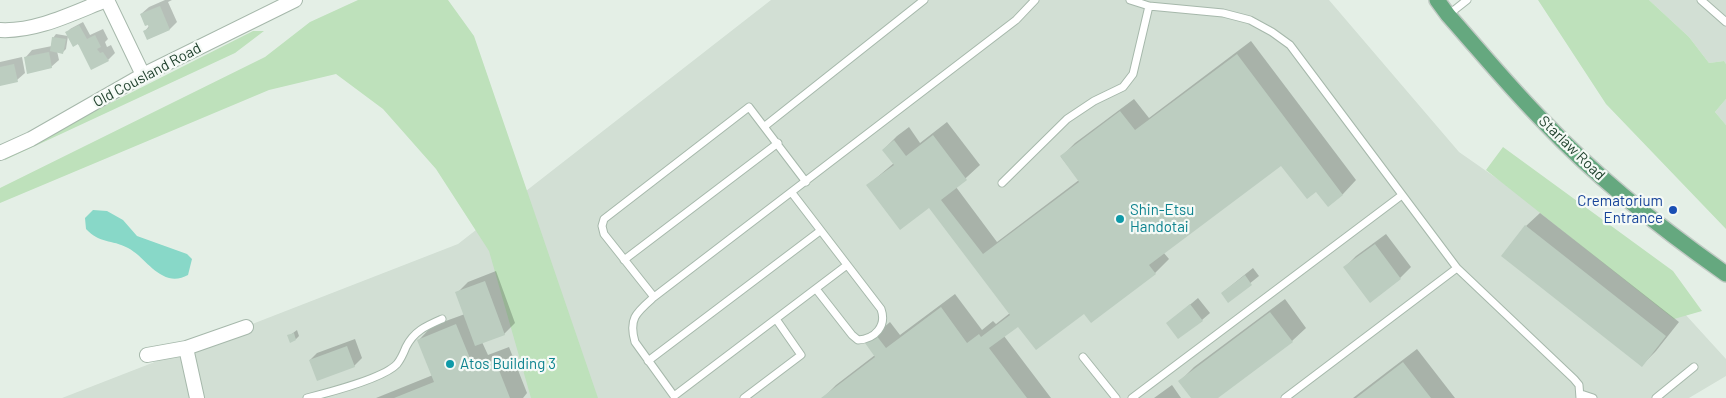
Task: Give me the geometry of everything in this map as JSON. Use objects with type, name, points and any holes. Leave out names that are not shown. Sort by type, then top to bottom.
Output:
[{"type":"main road","name":"Starlaw Road","points":[[1437,0],[1448,15],[1545,124],[1620,194],[1697,254],[1726,274]]},
{"type":"street","points":[[0,30],[27,28],[77,12],[106,0],[144,75]]},
{"type":"street","name":"Old Cousland Road","points":[[0,153],[31,139],[144,75],[295,0]]},
{"type":"street","points":[[147,355],[186,348],[246,327]]},
{"type":"street","points":[[186,348],[197,398]]},
{"type":"lane","points":[[765,126],[924,0]]},
{"type":"lane","points":[[846,265],[674,397],[635,342],[632,333],[632,322],[638,311],[654,297],[1016,20],[1035,0]]},
{"type":"lane","points":[[1130,0],[1149,6],[1223,12],[1250,20],[1272,32],[1290,46],[1457,268],[1574,379],[1579,385],[1580,396],[1593,398]]},
{"type":"lane","points":[[1448,15],[1467,0]]},
{"type":"lane","points":[[1701,0],[1726,22]]},
{"type":"lane","points":[[1002,183],[1067,119],[1094,101],[1123,87],[1133,74],[1149,6]]},
{"type":"lane","points":[[654,297],[604,234],[602,226],[604,218],[749,107],[806,182]]},
{"type":"lane","points":[[624,260],[778,143]]},
{"type":"lane","points":[[792,193],[881,309],[882,325],[876,333],[865,339],[858,340],[852,335],[816,288]]},
{"type":"lane","points":[[1132,398],[1402,195]]},
{"type":"lane","points":[[648,361],[820,231]]},
{"type":"lane","points":[[1285,398],[1457,268]]},
{"type":"lane","points":[[307,398],[325,396],[388,371],[398,363],[414,334],[424,326],[442,319]]},
{"type":"lane","points":[[744,398],[801,355],[776,319]]},
{"type":"lane","points":[[1083,358],[1116,398]]},
{"type":"lane","points":[[1656,398],[1694,367]]},
{"type":"shaded area","points":[[771,0],[1329,0],[1459,152],[1674,302],[1726,359],[1726,376],[1689,398],[62,398],[458,244]]},
{"type":"shaded area","points":[[1649,0],[1726,0],[1726,64],[1724,61],[1709,63],[1689,37]]},
{"type":"shaded area","points":[[1726,99],[1726,125],[1715,112]]},
{"type":"green space","points":[[358,0],[448,0],[474,36],[598,398],[531,398],[489,251],[436,169],[383,109],[336,74],[269,90],[0,203],[0,188],[265,57],[310,22]]},
{"type":"green space","points":[[1538,0],[1649,0],[1689,37],[1709,63],[1724,61],[1726,64],[1726,99],[1715,112],[1726,125],[1726,229],[1606,104]]},
{"type":"green space","points":[[253,31],[264,31],[235,53],[5,160],[4,157]]},
{"type":"green space","points":[[1503,147],[1673,271],[1702,311],[1674,319],[1486,170]]},
{"type":"water","points":[[93,210],[107,211],[123,220],[137,236],[187,254],[192,259],[188,275],[174,279],[163,276],[128,248],[91,234],[86,229],[85,218]]},
{"type":"building","points":[[160,6],[170,30],[147,40],[143,31],[149,28],[148,25],[145,26],[140,14]]},
{"type":"building","points":[[79,25],[87,39],[95,35],[101,47],[97,49],[100,53],[103,52],[109,61],[91,70],[78,44],[73,47],[65,32]]},
{"type":"building","points":[[52,37],[66,39],[63,54],[50,51]]},
{"type":"building","points":[[49,52],[52,68],[27,74],[24,57]]},
{"type":"building","name":"Shin-Etsu Handotai","points":[[1237,54],[1343,195],[1328,207],[1316,192],[1307,199],[1281,166],[1149,265],[1156,274],[1091,323],[1084,314],[1036,350],[1018,327],[989,348],[1027,398],[821,398],[875,357],[865,343],[876,335],[886,348],[941,307],[967,343],[979,334],[981,337],[1010,315],[929,208],[900,230],[866,185],[894,165],[882,150],[894,140],[906,156],[933,135],[967,180],[941,200],[983,254],[1079,182],[1060,156],[1120,111],[1135,130]]},
{"type":"building","points":[[14,64],[18,82],[0,86],[0,67]]},
{"type":"building","points":[[1525,225],[1666,336],[1642,367],[1501,256]]},
{"type":"building","points":[[1375,244],[1401,279],[1370,303],[1343,267]]},
{"type":"building","points":[[1245,275],[1252,285],[1228,303],[1221,293]]},
{"type":"building","points":[[485,281],[505,335],[475,346],[455,292]]},
{"type":"building","points":[[1190,304],[1203,321],[1178,339],[1166,323]]},
{"type":"building","points":[[1270,312],[1293,342],[1218,398],[1191,398],[1178,381]]},
{"type":"building","name":"Atos Building 3","points":[[456,324],[474,368],[495,360],[510,398],[394,398],[434,382],[417,340]]},
{"type":"building","points":[[294,333],[296,340],[290,343],[287,335]]},
{"type":"building","points":[[347,346],[355,367],[317,381],[309,360]]},
{"type":"building","points":[[1403,362],[1431,398],[1356,398]]},
{"type":"place","name":"Crematorium Entrance","points":[[1673,210]]},
{"type":"place","name":"Shin-Etsu Handotai","points":[[1120,219]]},
{"type":"place","name":"Atos Building 3","points":[[450,364]]}]
